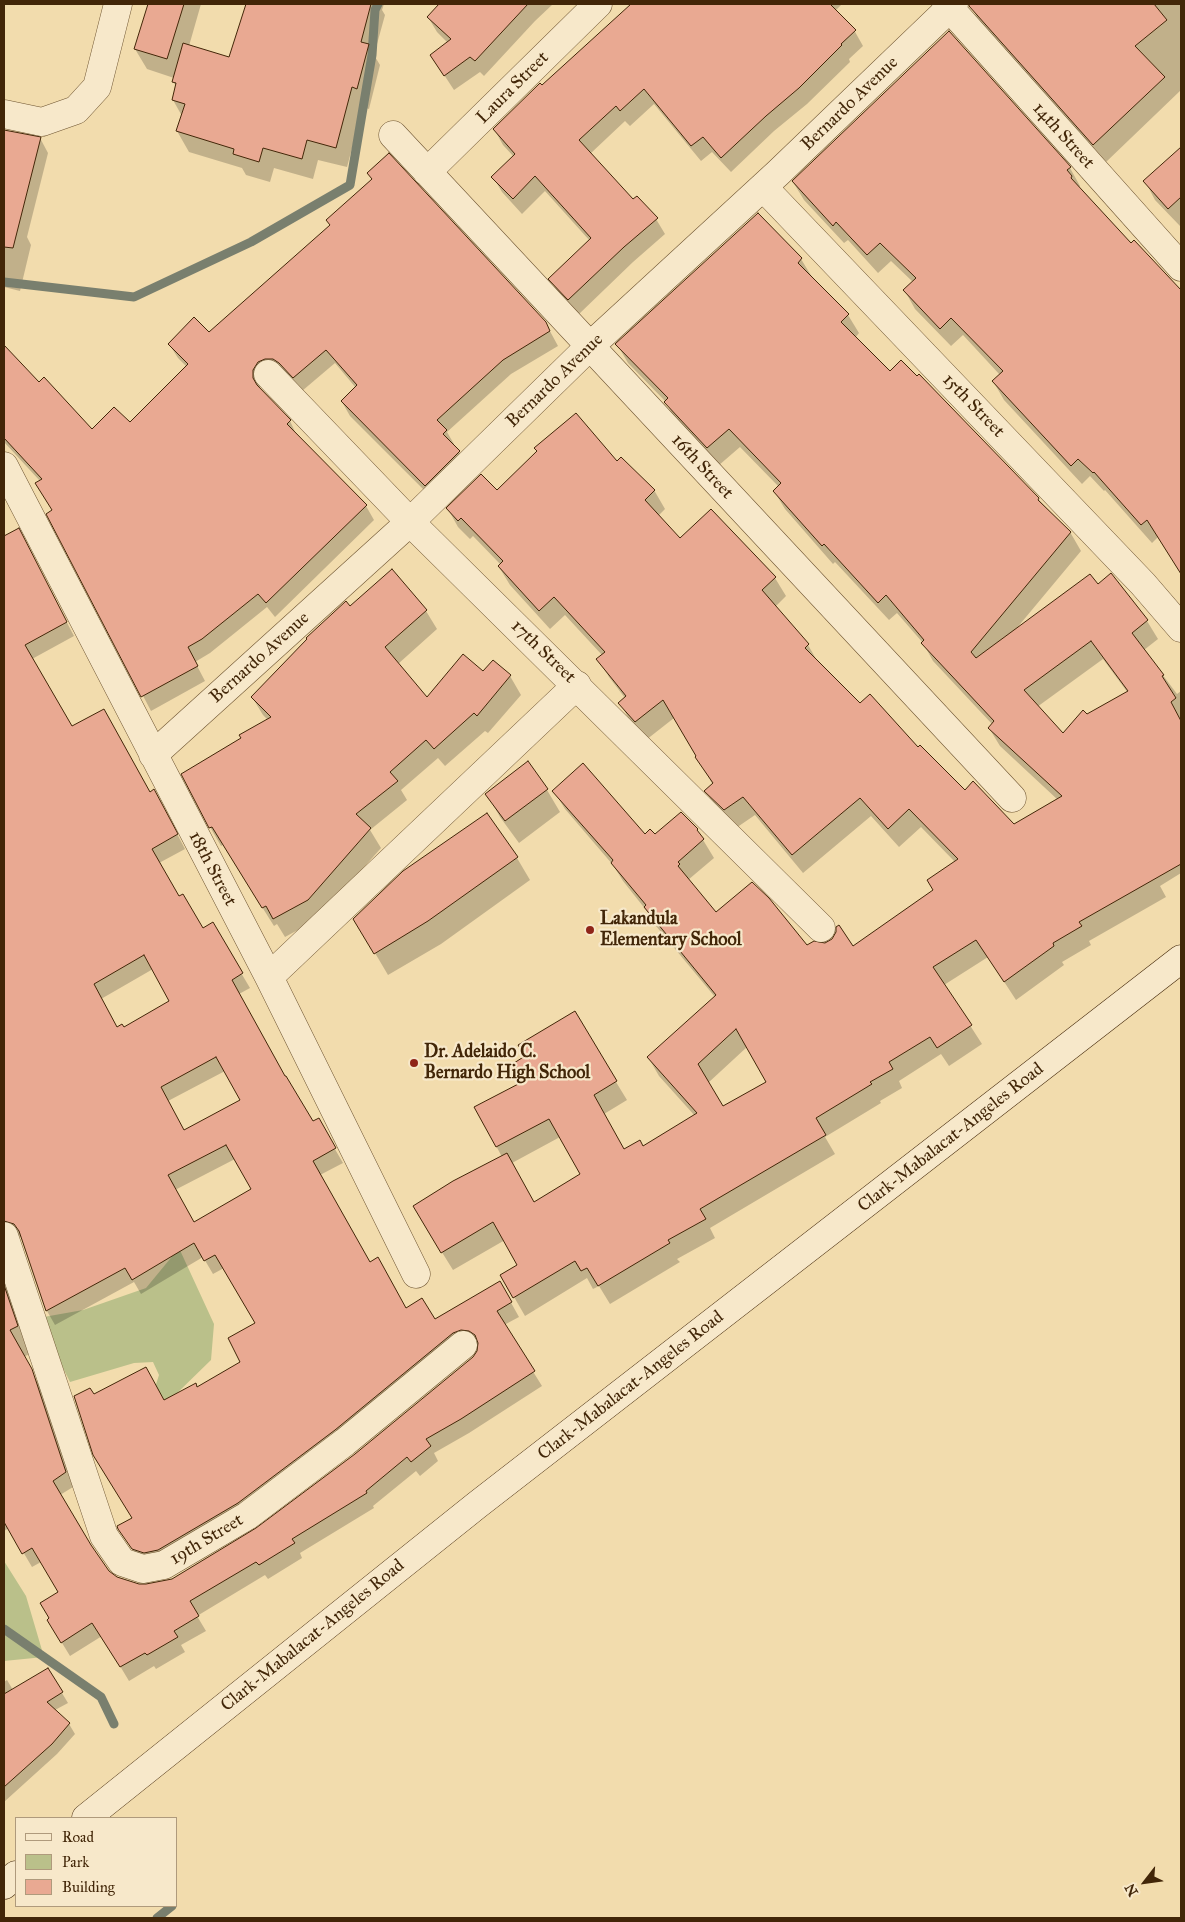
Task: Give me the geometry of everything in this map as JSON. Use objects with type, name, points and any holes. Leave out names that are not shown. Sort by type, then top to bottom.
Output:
[{"type":"street","points":[[4,114],[42,122],[76,110],[97,87],[118,4]]},
{"type":"street","name":"Laura Street","points":[[427,172],[598,4]]},
{"type":"street","name":"Bernardo Avenue","points":[[153,755],[410,522],[590,347],[763,187],[950,5]]},
{"type":"street","name":"14th Street","points":[[950,5],[1181,267]]},
{"type":"street","name":"16th Street","points":[[393,135],[1012,798]]},
{"type":"street","name":"15th Street","points":[[763,187],[1136,577],[1181,628]]},
{"type":"street","name":"17th Street","points":[[268,374],[410,522],[821,928]]},
{"type":"street","name":"18th Street","points":[[4,466],[269,977],[416,1274]]},
{"type":"street","points":[[269,977],[577,686]]},
{"type":"street","name":"Clark-Mabalacat-Angeles Road","points":[[87,1817],[477,1505],[1181,959]]},
{"type":"street","name":"19th Street","points":[[4,1236],[104,1536],[122,1562],[143,1568],[164,1565],[247,1516],[345,1442],[463,1345]]},
{"type":"street","points":[[4,1886],[15,1876]]},
{"type":"green space","points":[[179,1248],[214,1324],[211,1360],[170,1400],[154,1408],[151,1400],[159,1375],[153,1362],[134,1363],[70,1382],[38,1318],[83,1310],[146,1288]]},
{"type":"green space","points":[[4,1561],[26,1596],[44,1657],[4,1661]]},
{"type":"building","points":[[148,4],[184,4],[167,59],[134,49]]},
{"type":"building","points":[[246,4],[371,4],[361,42],[369,44],[357,89],[352,87],[336,148],[307,140],[302,159],[263,148],[259,162],[233,154],[234,149],[176,131],[185,104],[172,100],[176,83],[172,82],[183,43],[229,57]]},
{"type":"building","points":[[439,4],[528,4],[475,61],[470,57],[444,76],[430,55],[451,39],[427,17]]},
{"type":"building","points":[[631,4],[830,4],[856,30],[799,88],[721,158],[703,137],[691,146],[644,89],[620,111],[616,106],[579,140],[633,199],[637,196],[658,218],[568,300],[548,279],[591,238],[535,176],[513,199],[491,177],[515,154],[493,129],[540,83],[542,85]]},
{"type":"building","points":[[969,4],[1154,4],[1167,20],[1135,46],[1165,77],[1093,145]]},
{"type":"building","points":[[949,31],[1071,167],[1067,170],[1072,176],[1071,178],[1131,243],[1134,240],[1181,290],[1181,574],[1147,520],[1141,525],[1094,472],[1078,459],[1071,466],[992,381],[1003,371],[951,318],[940,329],[903,290],[916,278],[880,243],[867,255],[836,222],[833,226],[792,181]]},
{"type":"building","points":[[4,130],[41,137],[13,248],[4,247]]},
{"type":"building","points":[[1181,147],[1181,197],[1168,209],[1143,181]]},
{"type":"building","points":[[389,153],[546,322],[550,331],[503,360],[437,420],[447,430],[443,434],[460,451],[425,486],[341,401],[357,385],[326,350],[293,378],[273,359],[265,359],[258,362],[253,370],[253,378],[257,385],[291,420],[287,424],[367,505],[266,603],[258,594],[202,639],[188,647],[198,666],[141,697],[46,514],[52,510],[35,483],[42,479],[4,438],[4,345],[39,382],[44,377],[92,429],[114,407],[130,422],[188,364],[168,344],[194,317],[209,332],[330,225],[326,220],[372,179],[367,173]]},
{"type":"building","points":[[758,213],[802,258],[798,263],[849,314],[841,322],[890,371],[901,360],[917,376],[919,374],[1039,498],[1038,500],[1071,532],[971,652],[976,658],[1090,574],[1098,584],[1111,573],[1148,620],[1132,633],[1164,675],[1162,676],[1176,698],[1171,702],[1181,721],[1181,864],[1079,922],[1082,926],[1053,943],[1054,946],[1004,982],[976,940],[933,967],[972,1025],[937,1048],[930,1037],[889,1062],[893,1069],[816,1118],[826,1135],[700,1209],[706,1219],[668,1240],[670,1243],[598,1286],[587,1268],[581,1271],[575,1261],[513,1298],[500,1275],[517,1265],[493,1222],[441,1253],[413,1206],[453,1181],[507,1153],[534,1202],[580,1174],[549,1119],[496,1147],[474,1107],[524,1081],[514,1063],[525,1056],[518,1045],[575,1011],[617,1081],[594,1095],[624,1149],[640,1140],[643,1146],[697,1113],[647,1057],[716,995],[644,907],[646,905],[611,863],[613,860],[552,791],[583,763],[645,834],[650,829],[655,834],[681,812],[698,829],[704,839],[678,862],[680,864],[678,866],[716,912],[752,882],[769,898],[807,945],[814,941],[825,943],[832,939],[836,932],[836,927],[839,925],[853,946],[933,890],[927,880],[958,859],[909,809],[888,829],[860,798],[792,855],[743,797],[724,810],[704,791],[713,783],[695,757],[663,700],[635,722],[618,703],[626,696],[596,659],[605,652],[554,597],[539,611],[498,566],[503,561],[461,518],[458,521],[446,508],[481,474],[497,490],[537,451],[534,448],[576,413],[617,461],[621,457],[655,490],[645,500],[680,538],[711,509],[776,577],[762,590],[809,644],[805,648],[860,703],[870,694],[918,747],[920,745],[965,790],[973,781],[1014,824],[1062,796],[988,728],[994,721],[921,643],[924,640],[886,595],[878,603],[824,544],[822,546],[773,491],[781,483],[729,429],[707,448],[664,402],[668,398],[615,344]],"holes":[[[1091,641],[1128,691],[1087,714],[1083,710],[1063,733],[1024,690]],[[736,1029],[766,1082],[723,1106],[698,1064]]]},
{"type":"building","points":[[19,528],[67,622],[25,645],[72,726],[104,709],[150,792],[154,789],[178,834],[152,849],[179,896],[183,894],[203,928],[213,922],[243,973],[232,980],[285,1076],[313,1121],[319,1118],[336,1148],[313,1161],[370,1262],[378,1257],[406,1308],[422,1298],[435,1319],[500,1281],[512,1302],[497,1311],[535,1371],[461,1419],[426,1439],[431,1446],[411,1462],[407,1457],[366,1491],[367,1493],[292,1539],[295,1543],[259,1565],[256,1562],[190,1601],[199,1616],[174,1631],[178,1637],[147,1655],[145,1653],[120,1667],[92,1623],[61,1643],[47,1620],[49,1618],[40,1603],[58,1592],[32,1548],[22,1554],[4,1522],[4,1285],[18,1326],[10,1330],[32,1369],[66,1472],[53,1481],[91,1545],[109,1571],[117,1577],[139,1584],[172,1579],[256,1528],[355,1454],[473,1357],[477,1351],[478,1343],[475,1335],[469,1331],[461,1330],[453,1333],[335,1430],[238,1503],[158,1550],[144,1553],[132,1549],[118,1529],[117,1526],[132,1518],[93,1455],[74,1396],[90,1388],[94,1394],[146,1367],[164,1400],[196,1383],[197,1387],[240,1362],[228,1338],[255,1323],[215,1255],[204,1261],[194,1243],[132,1280],[125,1268],[46,1311],[19,1231],[14,1224],[4,1221],[4,536]],"holes":[[[144,955],[169,1001],[124,1027],[122,1024],[117,1027],[94,984]],[[216,1057],[240,1100],[184,1130],[161,1087]],[[226,1145],[251,1189],[194,1222],[168,1175]]]},
{"type":"building","points":[[392,569],[427,610],[385,647],[427,697],[463,654],[483,671],[493,660],[511,675],[477,716],[474,713],[434,749],[426,740],[390,772],[398,781],[356,814],[371,828],[308,900],[273,919],[266,906],[262,908],[212,827],[209,828],[181,774],[241,738],[239,735],[271,717],[251,697],[306,638],[346,601],[350,606]]},
{"type":"building","points":[[528,761],[548,789],[505,821],[485,794]]},
{"type":"building","points":[[487,813],[518,857],[428,921],[374,954],[353,919],[403,871]]},
{"type":"building","points":[[48,1668],[63,1692],[47,1702],[70,1723],[52,1744],[4,1787],[4,1694]]},
{"type":"waterway","points":[[4,282],[134,297],[251,242],[350,185],[372,55],[375,10],[378,4]]},
{"type":"waterway","points":[[4,1629],[101,1697],[114,1724]]},
{"type":"waterway","points":[[157,1918],[171,1907]]},
{"type":"place","name":"Lakandula Elementary School","points":[[590,930]]},
{"type":"place","name":"Dr. Adelaido C. Bernardo High School","points":[[414,1063]]}]
